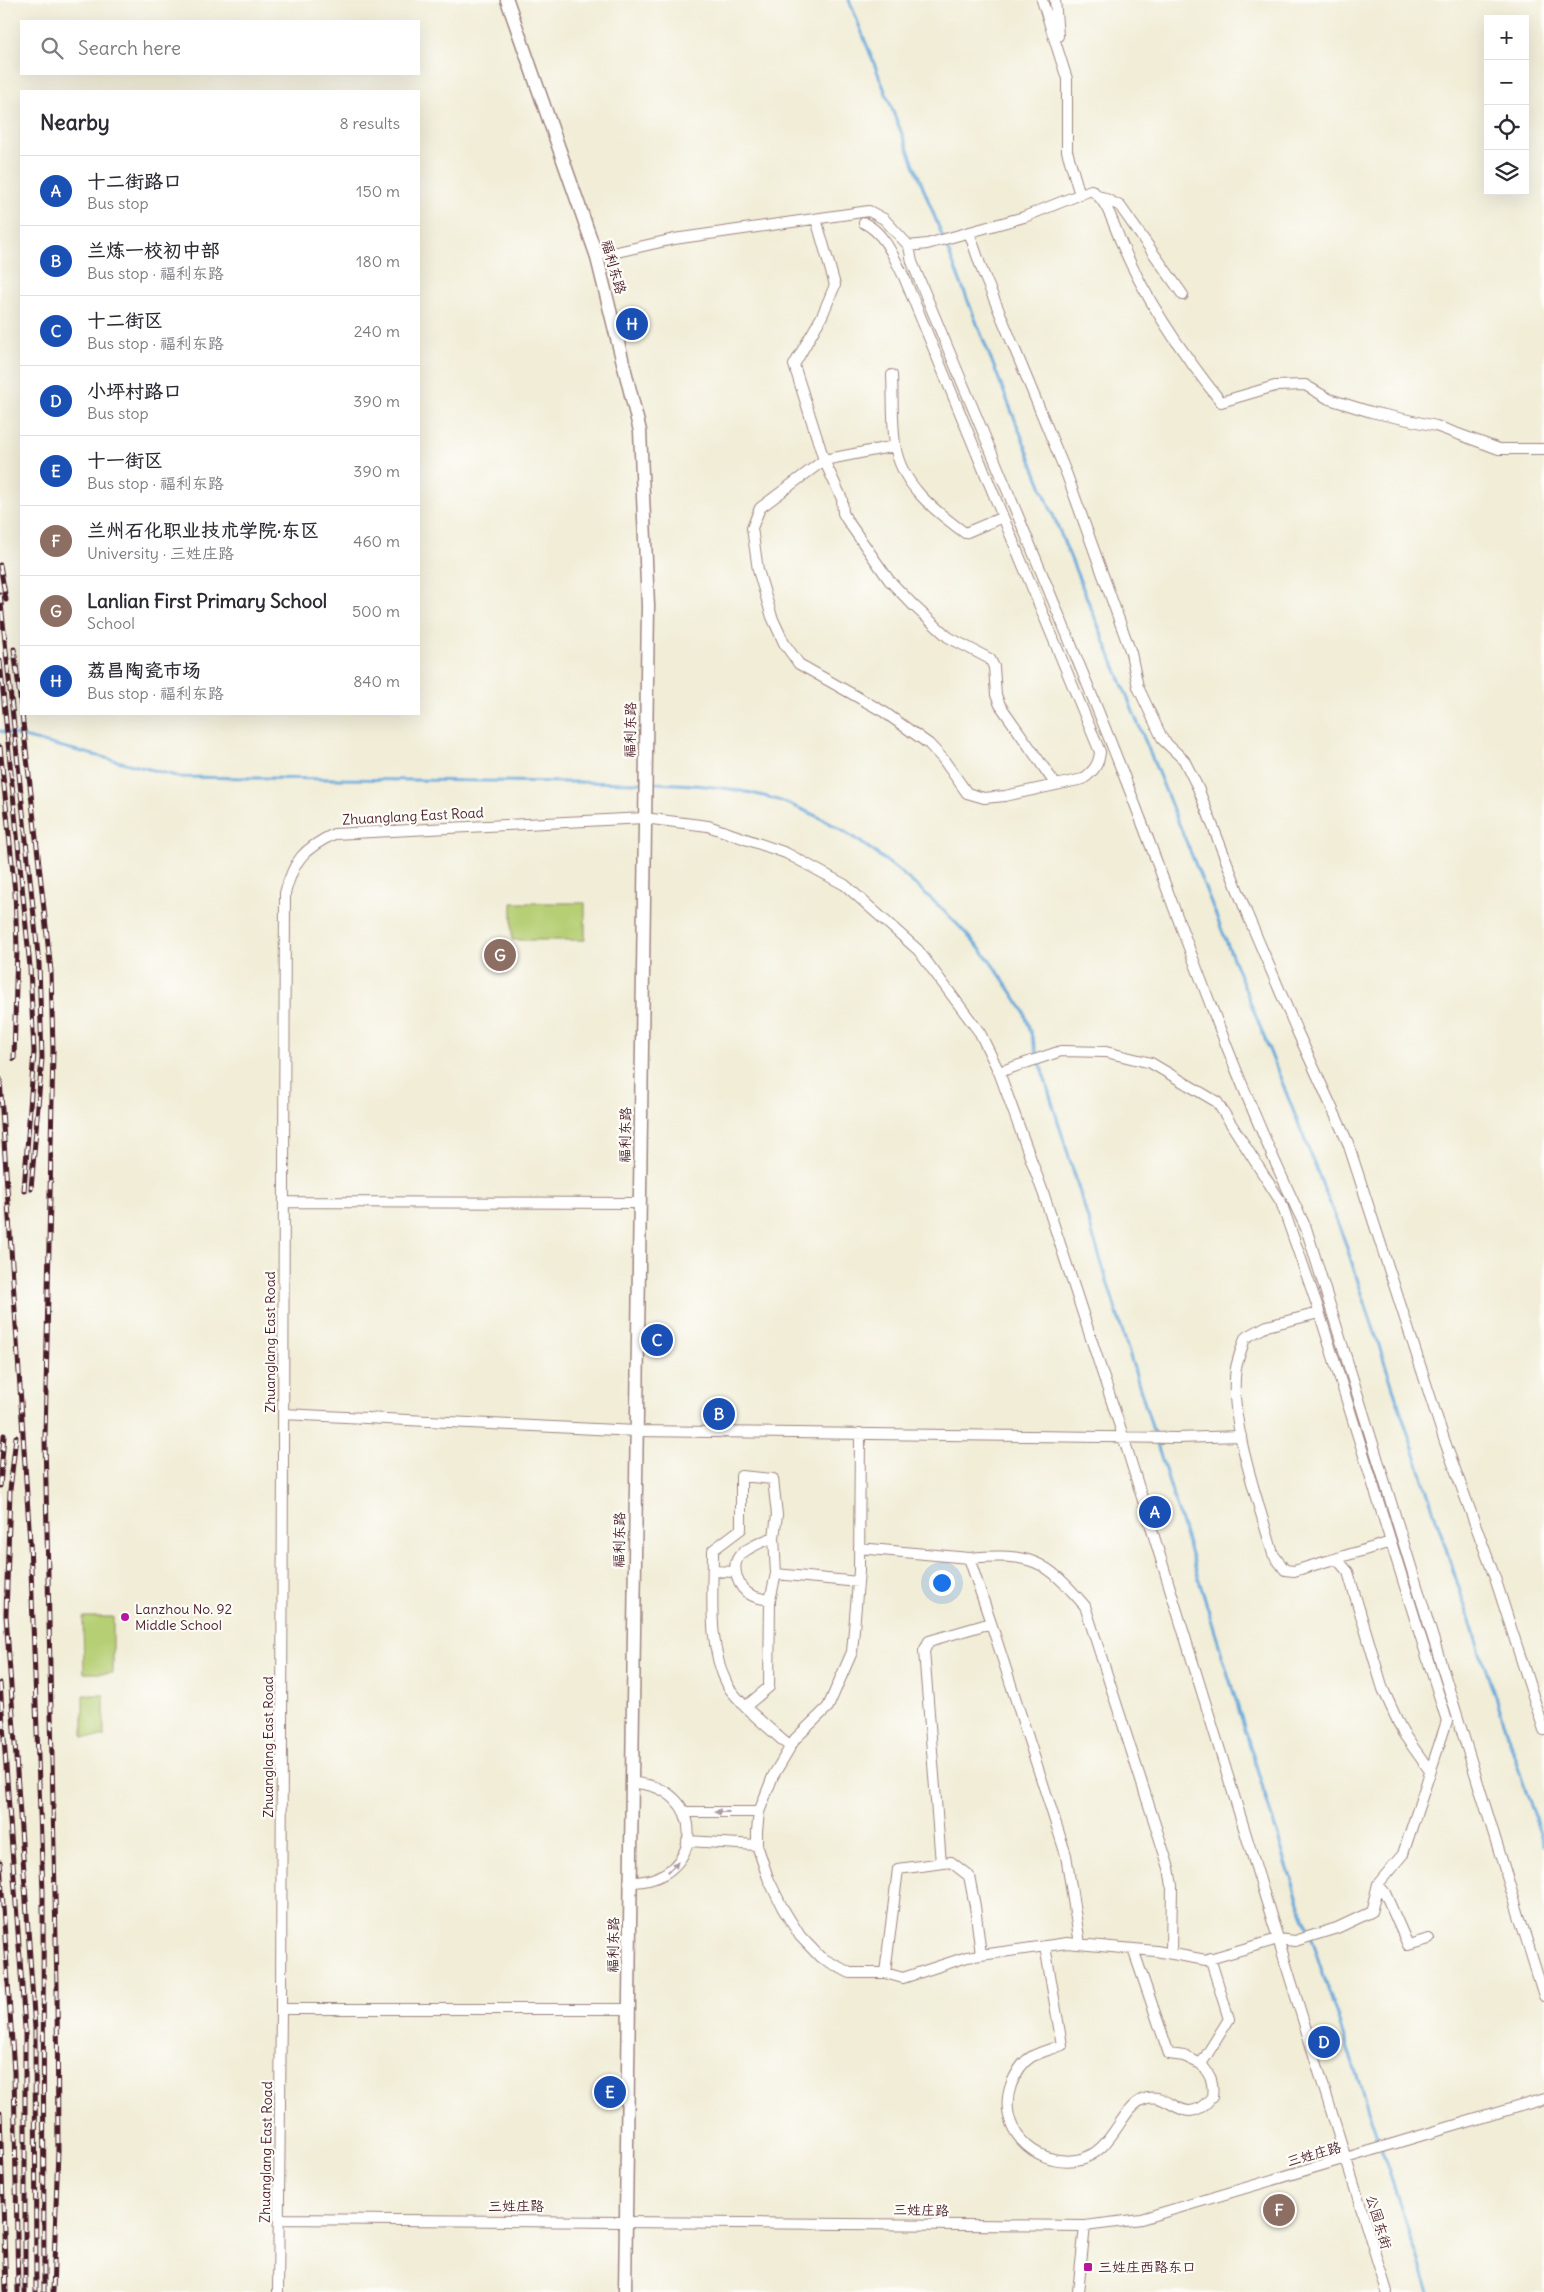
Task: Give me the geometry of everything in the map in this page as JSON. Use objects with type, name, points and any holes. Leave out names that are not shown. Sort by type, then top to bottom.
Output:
[{"type":"main road","name":"福利东路","points":[[507,0],[596,254],[640,431],[648,605],[644,769],[627,2009],[625,2292]]},
{"type":"street","points":[[1042,0],[1058,44],[1067,79],[1068,151],[1080,195]]},
{"type":"street","points":[[1055,0],[1058,11],[1058,44]]},
{"type":"street","points":[[909,246],[927,244],[1024,217],[1091,190],[1120,206],[1183,295]]},
{"type":"street","points":[[1102,197],[1125,252],[1161,319],[1193,367],[1221,402],[1275,386],[1305,385],[1329,399],[1371,412],[1436,426],[1499,449],[1544,449]]},
{"type":"street","points":[[596,254],[617,252],[674,239],[869,211],[884,219],[909,246],[912,262],[1128,787],[1215,1019],[1274,1162],[1306,1228],[1544,1996]]},
{"type":"street","points":[[816,219],[835,285],[822,316],[794,365],[824,460],[838,486],[847,520],[889,580],[948,637],[990,659],[994,667],[996,695],[1000,704],[1056,785]]},
{"type":"street","points":[[864,223],[872,227],[887,245],[904,277],[1100,752],[1099,762],[1091,774],[1073,782],[991,797],[984,798],[967,793],[943,758],[929,744],[884,712],[799,664],[784,643],[772,617],[758,570],[752,528],[760,508],[824,460],[895,446]]},
{"type":"street","points":[[969,232],[982,270],[1067,475],[1131,653],[1138,687],[1163,740],[1184,760],[1198,788],[1247,914],[1348,1143],[1446,1442],[1495,1578],[1544,1730]]},
{"type":"street","points":[[892,375],[895,446],[912,487],[937,513],[964,533],[1003,517]]},
{"type":"street","name":"Zhuanglang East Road","points":[[278,2292],[282,2009],[285,893],[292,868],[312,845],[334,834],[644,812],[708,826],[786,853],[845,885],[918,950],[980,1033],[999,1072],[1044,1195],[1123,1436]]},
{"type":"street","points":[[860,1433],[858,1582],[852,1652],[828,1707],[795,1739],[773,1776],[759,1812],[757,1845],[768,1878],[782,1907],[800,1936],[820,1957],[850,1973],[885,1974],[903,1978],[967,1957],[1067,1943],[1171,1953],[1206,1960],[1278,1939],[1295,1941],[1320,1934],[1371,1912],[1378,1884],[1403,1854],[1447,1721],[1319,1313],[1281,1202],[1217,1102],[1151,1063],[1106,1052],[1061,1051],[999,1072]]},
{"type":"street","points":[[285,1202],[639,1203]]},
{"type":"street","points":[[1319,1313],[1267,1326],[1245,1338],[1236,1368],[1237,1405],[1241,1436],[1273,1554],[1285,1570],[1294,1571],[1391,1542]]},
{"type":"street","points":[[283,1414],[636,1431],[1176,1438],[1241,1436]]},
{"type":"street","name":"公园东街","points":[[1123,1436],[1387,2292]]},
{"type":"street","points":[[745,1707],[769,1687],[770,1600],[776,1574],[774,1537],[777,1515],[772,1479],[741,1476],[741,1529],[713,1550],[716,1656],[729,1687],[745,1707],[790,1747]]},
{"type":"street","points":[[770,1600],[750,1595],[740,1584],[735,1572],[739,1556],[752,1546],[774,1537]]},
{"type":"street","points":[[859,1548],[969,1558],[1007,1555],[1035,1561],[1064,1581],[1085,1606],[1170,1868],[1172,1886],[1171,1953]]},
{"type":"street","points":[[969,1558],[1066,1855],[1080,1944]]},
{"type":"street","points":[[1336,1559],[1348,1572],[1384,1689],[1403,1733],[1430,1771]]},
{"type":"street","points":[[713,1571],[735,1572]]},
{"type":"street","points":[[776,1574],[858,1582]]},
{"type":"street","points":[[941,1863],[924,1651],[929,1641],[991,1623]]},
{"type":"street","points":[[629,1882],[647,1882],[663,1876],[676,1866],[685,1850],[689,1834],[684,1812],[677,1801],[664,1790],[648,1783],[631,1783]]},
{"type":"street","points":[[684,1812],[759,1812]]},
{"type":"street","points":[[687,1841],[757,1845]]},
{"type":"street","points":[[885,1974],[898,1869],[951,1862],[968,1876],[975,1906],[981,1955]]},
{"type":"street","points":[[1378,1884],[1385,1893],[1408,1945],[1429,1939]]},
{"type":"street","points":[[1044,1946],[1062,2045],[1030,2058],[1015,2074],[1007,2095],[1008,2118],[1018,2138],[1034,2153],[1056,2161],[1078,2160],[1098,2150],[1113,2134],[1137,2102],[1147,2098],[1159,2099],[1183,2111],[1191,2112],[1199,2109],[1212,2097],[1214,2084],[1210,2075],[1201,2064],[1184,2056],[1169,2054],[1133,1949]]},
{"type":"street","points":[[1201,2064],[1229,2018],[1210,1958]]},
{"type":"street","points":[[282,2009],[627,2009]]},
{"type":"street","name":"三姓庄路","points":[[279,2219],[625,2220],[1085,2226],[1140,2219],[1544,2099]]},
{"type":"street","points":[[1078,2292],[1085,2226]]},
{"type":"green space","points":[[512,903],[585,903],[585,940],[512,940]]},
{"type":"green space","points":[[83,1617],[113,1617],[113,1673],[84,1673]]},
{"type":"green space","points":[[83,1695],[104,1695],[104,1737],[83,1737]]},
{"type":"waterway","points":[[849,0],[1038,478],[1210,900],[1344,1239],[1544,1846]]},
{"type":"waterway","points":[[0,731],[180,777],[642,783]]},
{"type":"waterway","points":[[648,783],[707,786],[746,792],[783,802],[825,820],[873,851],[942,909],[992,963],[1024,1011],[1286,1863],[1429,2292]]},
{"type":"railway","points":[[0,565],[6,600]]},
{"type":"railway","points":[[0,594],[39,964],[42,1058],[31,1189]]},
{"type":"railway","points":[[14,649],[20,697]]},
{"type":"railway","points":[[0,661],[30,967],[34,1052],[24,1191]]},
{"type":"railway","points":[[22,715],[51,971],[53,1050],[45,1439],[57,1986],[58,2150],[53,2292]]},
{"type":"railway","points":[[0,747],[15,892],[17,947],[14,1059]]},
{"type":"railway","points":[[0,1079],[30,1542],[43,1892],[44,2292]]},
{"type":"railway","points":[[0,1486],[4,1435]]},
{"type":"railway","points":[[16,1437],[10,1490],[6,1615],[35,2029],[36,2292]]},
{"type":"railway","points":[[0,1683],[25,2028],[25,2292]]},
{"type":"railway","points":[[0,1862],[14,2072],[18,2292]]},
{"type":"railway","points":[[0,2113],[6,2292]]},
{"type":"place","name":"荔昌陶瓷市场","points":[[632,324]]},
{"type":"place","name":"Lanlian First Primary School","points":[[500,955]]},
{"type":"place","name":"十二街区","points":[[657,1340]]},
{"type":"place","name":"兰炼一校初中部","points":[[719,1414]]},
{"type":"place","name":"十二街路口","points":[[1155,1512]]},
{"type":"place","name":"Lanzhou No. 92 Middle School","points":[[125,1617]]},
{"type":"place","name":"小坪村路口","points":[[1324,2042]]},
{"type":"place","name":"十一街区","points":[[610,2092]]},
{"type":"place","name":"兰州石化职业技术学院·东区","points":[[1279,2210]]},
{"type":"place","name":"三姓庄西路东口","points":[[1088,2267]]}]
